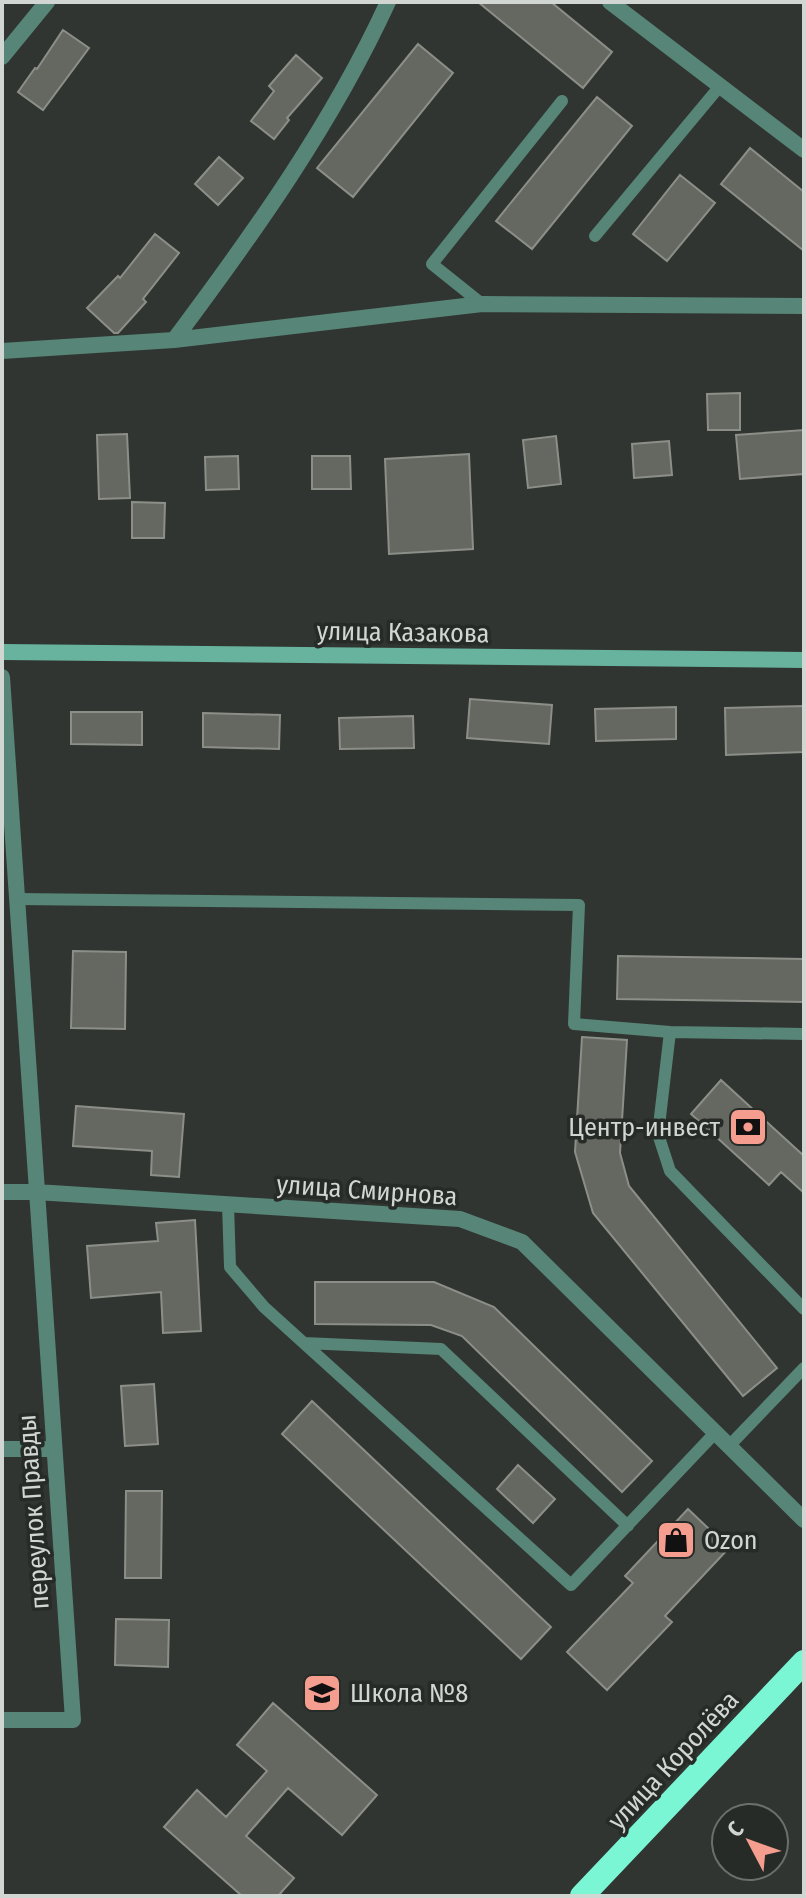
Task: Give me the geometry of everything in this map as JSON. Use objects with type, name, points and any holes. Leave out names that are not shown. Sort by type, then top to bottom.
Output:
[{"type":"highway","name":"улица Королёва","points":[[582,1896],[804,1662]]},
{"type":"main road","name":"улица Казакова","points":[[2,652],[804,660]]},
{"type":"street","points":[[2,57],[47,2]]},
{"type":"street","points":[[174,340],[294,174],[371,39],[388,2]]},
{"type":"street","points":[[610,2],[804,150]]},
{"type":"street","points":[[2,351],[174,340],[482,304],[804,306]]},
{"type":"street","name":"переулок Правды","points":[[2,677],[12,910],[36,1192],[73,1720],[2,1720]]},
{"type":"street","name":"улица Смирнова","points":[[2,1192],[460,1219],[522,1242],[804,1520]]},
{"type":"street","points":[[2,1449],[53,1449]]},
{"type":"lane","points":[[595,236],[720,86]]},
{"type":"lane","points":[[482,304],[432,264],[562,101]]},
{"type":"lane","points":[[12,910],[579,905],[574,1024],[670,1032],[804,1034]]},
{"type":"lane","points":[[670,1032],[658,1134],[670,1171],[804,1309]]},
{"type":"lane","points":[[228,1204],[230,1267],[264,1307],[571,1585],[715,1433]]},
{"type":"lane","points":[[304,1343],[441,1349],[628,1526]]},
{"type":"lane","points":[[729,1446],[804,1368]]},
{"type":"building","points":[[478,2],[551,2],[612,52],[583,88]]},
{"type":"building","points":[[63,30],[89,48],[43,110],[18,92]]},
{"type":"building","points":[[418,44],[453,73],[353,197],[317,168]]},
{"type":"building","points":[[296,55],[322,78],[287,118],[289,120],[274,139],[251,121],[274,91],[269,86]]},
{"type":"building","points":[[597,97],[632,126],[532,249],[496,221]]},
{"type":"building","points":[[750,148],[804,192],[804,251],[721,184]]},
{"type":"building","points":[[219,157],[243,178],[218,205],[195,184]]},
{"type":"building","points":[[680,175],[715,203],[667,261],[633,234]]},
{"type":"building","points":[[155,234],[179,253],[143,299],[146,302],[118,333],[114,333],[87,308],[118,276],[120,278]]},
{"type":"building","points":[[740,393],[740,430],[708,430],[707,394]]},
{"type":"building","points":[[804,430],[804,474],[740,479],[736,435]]},
{"type":"building","points":[[127,434],[130,498],[99,499],[97,435]]},
{"type":"building","points":[[556,436],[561,484],[528,488],[523,440]]},
{"type":"building","points":[[669,441],[672,475],[634,478],[632,444]]},
{"type":"building","points":[[469,454],[473,549],[389,554],[385,459]]},
{"type":"building","points":[[238,456],[239,489],[206,490],[205,457]]},
{"type":"building","points":[[312,456],[350,456],[351,489],[312,489]]},
{"type":"building","points":[[132,502],[165,503],[164,538],[132,538]]},
{"type":"building","points":[[470,699],[552,705],[549,744],[467,738]]},
{"type":"building","points":[[804,706],[804,752],[726,755],[725,708]]},
{"type":"building","points":[[676,707],[676,739],[596,741],[595,709]]},
{"type":"building","points":[[71,712],[142,712],[142,745],[71,744]]},
{"type":"building","points":[[203,713],[280,715],[279,749],[203,747]]},
{"type":"building","points":[[413,716],[414,748],[340,749],[339,718]]},
{"type":"building","points":[[73,951],[126,952],[125,1029],[71,1028]]},
{"type":"building","points":[[618,956],[804,959],[804,1002],[617,999]]},
{"type":"building","points":[[582,1037],[627,1040],[620,1153],[629,1186],[777,1368],[743,1396],[593,1213],[575,1152]]},
{"type":"building","points":[[721,1080],[804,1156],[804,1193],[781,1172],[769,1185],[691,1114]]},
{"type":"building","points":[[76,1106],[184,1114],[179,1177],[151,1175],[152,1151],[73,1146]]},
{"type":"building","points":[[195,1220],[201,1331],[163,1333],[161,1292],[91,1298],[87,1246],[158,1241],[156,1223]]},
{"type":"building","points":[[315,1282],[434,1282],[494,1307],[652,1461],[622,1492],[462,1336],[431,1325],[315,1324]]},
{"type":"building","points":[[154,1384],[158,1444],[125,1446],[121,1386]]},
{"type":"building","points":[[312,1401],[551,1627],[521,1659],[282,1434]]},
{"type":"building","points":[[518,1465],[555,1499],[533,1523],[497,1489]]},
{"type":"building","points":[[126,1491],[162,1491],[161,1578],[125,1578]]},
{"type":"building","points":[[688,1509],[729,1548],[665,1616],[672,1622],[607,1690],[567,1652],[633,1583],[625,1576]]},
{"type":"building","points":[[116,1619],[169,1620],[168,1667],[115,1665]]},
{"type":"building","points":[[273,1703],[377,1795],[342,1835],[288,1788],[246,1836],[294,1878],[278,1896],[242,1896],[164,1827],[197,1790],[226,1817],[267,1771],[237,1745]]},
{"type":"place","name":"Центр-инвест","points":[[748,1127]]},
{"type":"place","name":"Ozon","points":[[676,1540]]},
{"type":"place","name":"Школа №8","points":[[322,1693]]}]
